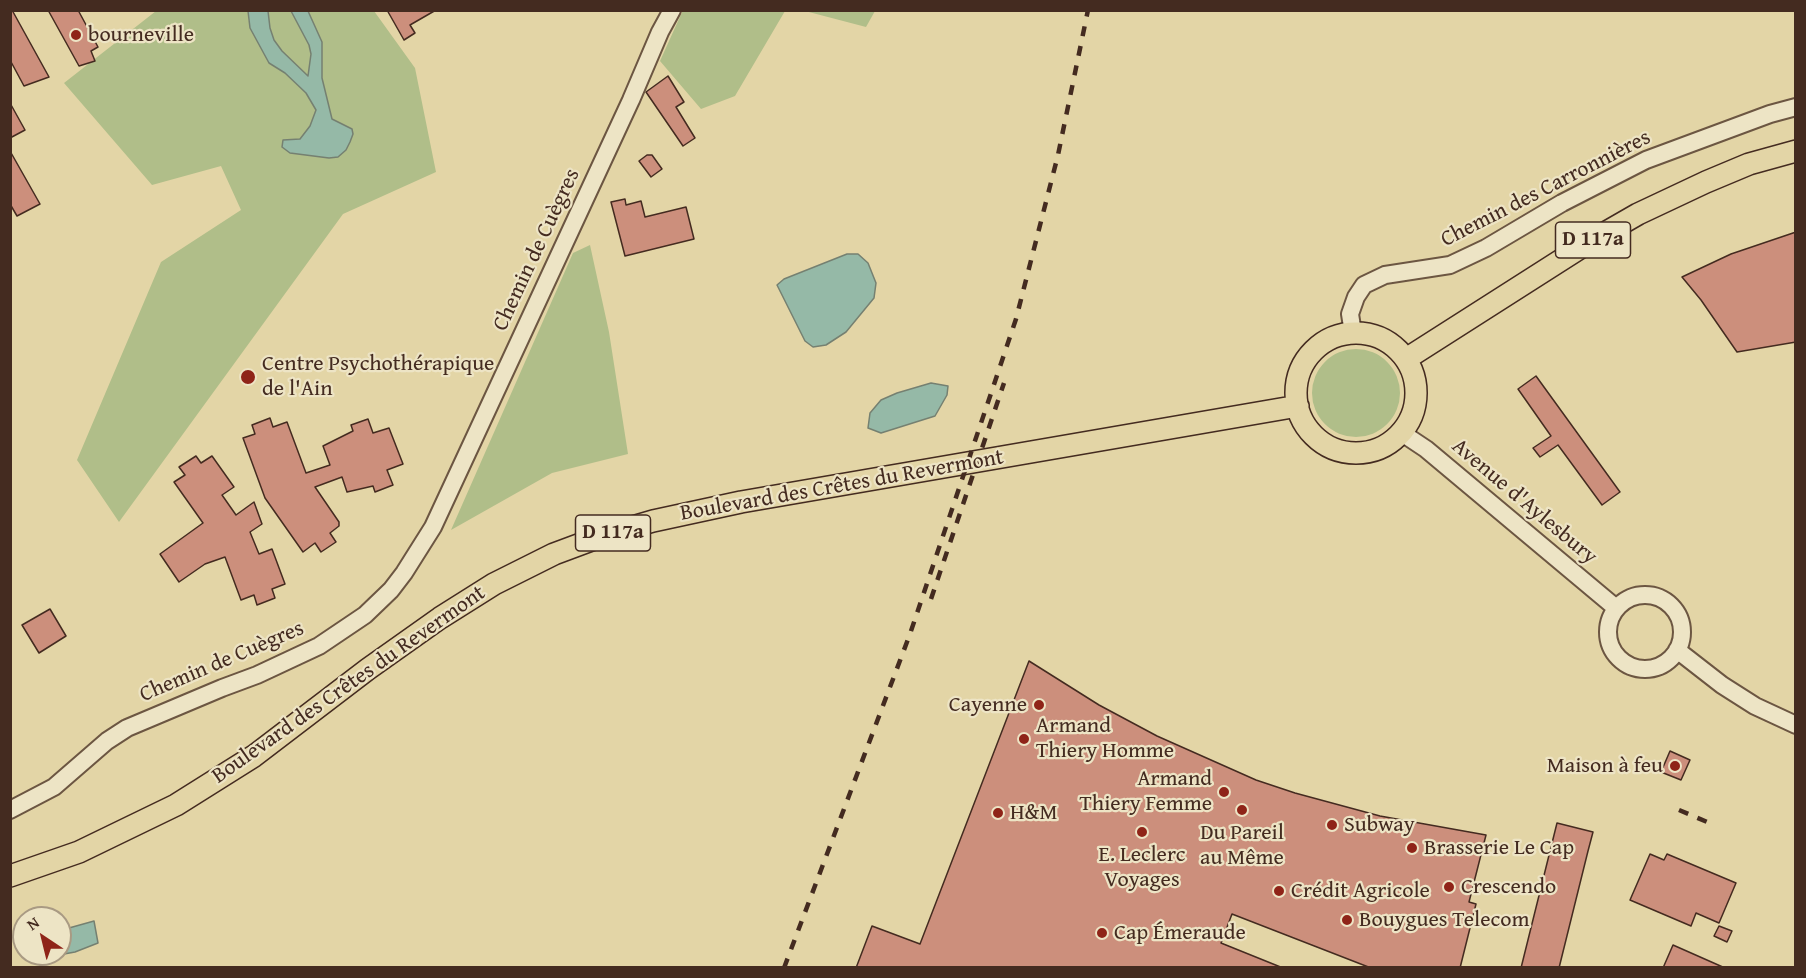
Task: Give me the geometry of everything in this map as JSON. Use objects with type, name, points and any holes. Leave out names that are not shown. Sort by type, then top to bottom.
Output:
[{"type":"main road","name":"D 117a","points":[[1406,359],[1638,214],[1749,164],[1796,151]]},
{"type":"main road","points":[[1353,333],[1373,336],[1392,344],[1406,359],[1414,377],[1416,397],[1412,416],[1402,433],[1387,445],[1370,452],[1351,453],[1333,449],[1317,439],[1305,424],[1298,406],[1297,386],[1303,366],[1315,350],[1333,338],[1353,333]]},
{"type":"main road","name":"Boulevard des Crêtes du Revermont","points":[[10,876],[79,852],[176,805],[254,756],[440,618],[494,584],[554,554],[605,535],[653,521],[741,502],[1298,406]]},
{"type":"street","name":"Chemin de Cuègres","points":[[10,810],[54,787],[107,741],[127,728],[257,675],[319,646],[365,615],[391,590],[433,527],[672,10]]},
{"type":"street","name":"Chemin des Carronnières","points":[[1353,333],[1350,314],[1356,297],[1364,285],[1385,275],[1450,264],[1486,248],[1562,203],[1646,160],[1770,114],[1796,107]]},
{"type":"street","name":"Avenue d'Aylesbury","points":[[1402,433],[1426,449],[1617,608]]},
{"type":"street","points":[[1638,595],[1651,595],[1663,599],[1673,608],[1679,618],[1682,629],[1677,650],[1670,658],[1651,668],[1630,665],[1620,659],[1613,651],[1608,628],[1610,617],[1617,608],[1638,595]]},
{"type":"street","points":[[1677,650],[1755,706],[1796,725]]},
{"type":"green space","points":[[683,10],[785,11],[735,96],[701,109],[660,61]]},
{"type":"green space","points":[[156,11],[248,11],[249,22],[269,63],[285,73],[306,93],[316,110],[310,126],[300,139],[283,140],[310,155],[329,158],[346,150],[353,134],[332,119],[330,114],[322,78],[322,42],[308,11],[374,11],[415,68],[436,172],[343,214],[119,522],[77,460],[161,262],[241,210],[221,166],[152,185],[64,83]]},
{"type":"green space","points":[[268,11],[291,11],[309,45],[311,54],[308,76],[274,40]]},
{"type":"green space","points":[[805,11],[875,11],[866,27]]},
{"type":"green space","points":[[590,245],[609,332],[628,454],[552,473],[451,530],[573,253]]},
{"type":"green space","points":[[1356,349],[1373,352],[1387,362],[1397,376],[1400,393],[1397,410],[1387,424],[1373,434],[1356,437],[1339,434],[1325,424],[1315,410],[1312,393],[1315,376],[1325,362],[1339,352]]},
{"type":"shaded area","points":[[248,11],[268,11],[274,40],[308,76],[311,54],[309,45],[291,11],[308,11],[322,42],[322,78],[332,119],[352,129],[353,134],[346,150],[338,157],[290,153],[282,147],[283,140],[300,139],[310,126],[316,110],[306,93],[285,73],[269,63],[250,28]]},
{"type":"shaded area","points":[[847,254],[858,254],[868,263],[876,283],[874,298],[846,332],[826,345],[813,347],[805,341],[777,285],[784,279]]},
{"type":"shaded area","points":[[931,383],[948,386],[947,395],[935,416],[881,433],[868,428],[870,413],[881,400]]},
{"type":"shaded area","points":[[94,921],[98,943],[72,953],[72,927]]},
{"type":"building","name":"bourneville","points":[[10,10],[49,77],[24,86],[10,60]]},
{"type":"building","name":"bourneville","points":[[48,10],[78,10],[98,47],[91,51],[95,61],[79,66]]},
{"type":"building","points":[[387,10],[436,10],[410,25],[415,33],[404,40]]},
{"type":"building","points":[[668,76],[684,102],[676,107],[695,138],[683,146],[646,92]]},
{"type":"building","points":[[10,103],[25,130],[10,138]]},
{"type":"building","points":[[10,151],[40,204],[17,216],[10,204]]},
{"type":"building","points":[[647,155],[652,155],[662,169],[651,177],[639,161]]},
{"type":"building","points":[[625,199],[626,205],[641,201],[645,217],[686,207],[694,239],[625,256],[611,202]]},
{"type":"building","points":[[1796,232],[1796,342],[1737,352],[1682,277],[1731,254]]},
{"type":"building","points":[[1536,376],[1620,492],[1602,505],[1558,445],[1540,457],[1533,448],[1551,436],[1518,389]]},
{"type":"building","points":[[270,418],[273,427],[287,422],[306,473],[330,465],[323,446],[353,431],[351,425],[368,419],[373,433],[389,428],[403,464],[387,470],[393,485],[375,492],[373,486],[347,492],[342,477],[315,487],[339,522],[339,526],[330,533],[336,542],[321,552],[315,543],[303,552],[265,498],[243,438],[255,434],[252,425]]},
{"type":"building","points":[[196,456],[201,463],[212,456],[234,487],[222,495],[236,515],[254,502],[262,524],[250,532],[259,554],[272,549],[285,584],[272,589],[275,598],[257,605],[254,595],[241,600],[225,557],[205,564],[179,582],[160,554],[203,523],[174,482],[185,475],[179,467]]},
{"type":"building","points":[[50,609],[66,636],[39,653],[22,625]]},
{"type":"building","points":[[1029,661],[1099,705],[1157,736],[1256,780],[1380,816],[1486,835],[1469,902],[1476,904],[1460,968],[1371,968],[1232,914],[1221,943],[1283,968],[856,968],[872,926],[920,944]]},
{"type":"building","name":"Maison à feu","points":[[1670,751],[1690,760],[1681,780],[1661,772]]},
{"type":"building","points":[[1557,823],[1593,832],[1559,968],[1521,968]]},
{"type":"building","points":[[1650,854],[1664,860],[1667,854],[1736,883],[1719,923],[1696,913],[1691,926],[1630,900]]},
{"type":"building","points":[[1719,926],[1732,931],[1727,942],[1714,936]]},
{"type":"building","points":[[1673,945],[1725,968],[1663,968]]},
{"type":"railway","points":[[784,968],[910,634],[1016,319],[1058,155],[1088,10]]},
{"type":"railway","points":[[931,599],[1004,383]]},
{"type":"railway","points":[[1679,810],[1712,824]]},
{"type":"place","name":"bourneville","points":[[76,35]]},
{"type":"place","name":"Centre Psychothérapique de l'Ain","points":[[248,377]]},
{"type":"place","name":"Cayenne","points":[[1039,705]]},
{"type":"place","name":"Armand Thiery Homme","points":[[1024,739]]},
{"type":"place","name":"Maison à feu","points":[[1675,766]]},
{"type":"place","name":"Armand Thiery Femme","points":[[1224,792]]},
{"type":"place","name":"Du Pareil au Même","points":[[1242,810]]},
{"type":"place","name":"H&M","points":[[998,813]]},
{"type":"place","name":"Subway","points":[[1332,825]]},
{"type":"place","name":"E. Leclerc Voyages","points":[[1142,832]]},
{"type":"place","name":"Brasserie Le Cap","points":[[1412,848]]},
{"type":"place","name":"Crescendo","points":[[1449,887]]},
{"type":"place","name":"Crédit Agricole","points":[[1279,891]]},
{"type":"place","name":"Bouygues Telecom","points":[[1347,920]]},
{"type":"place","name":"Cap Émeraude","points":[[1102,933]]}]
